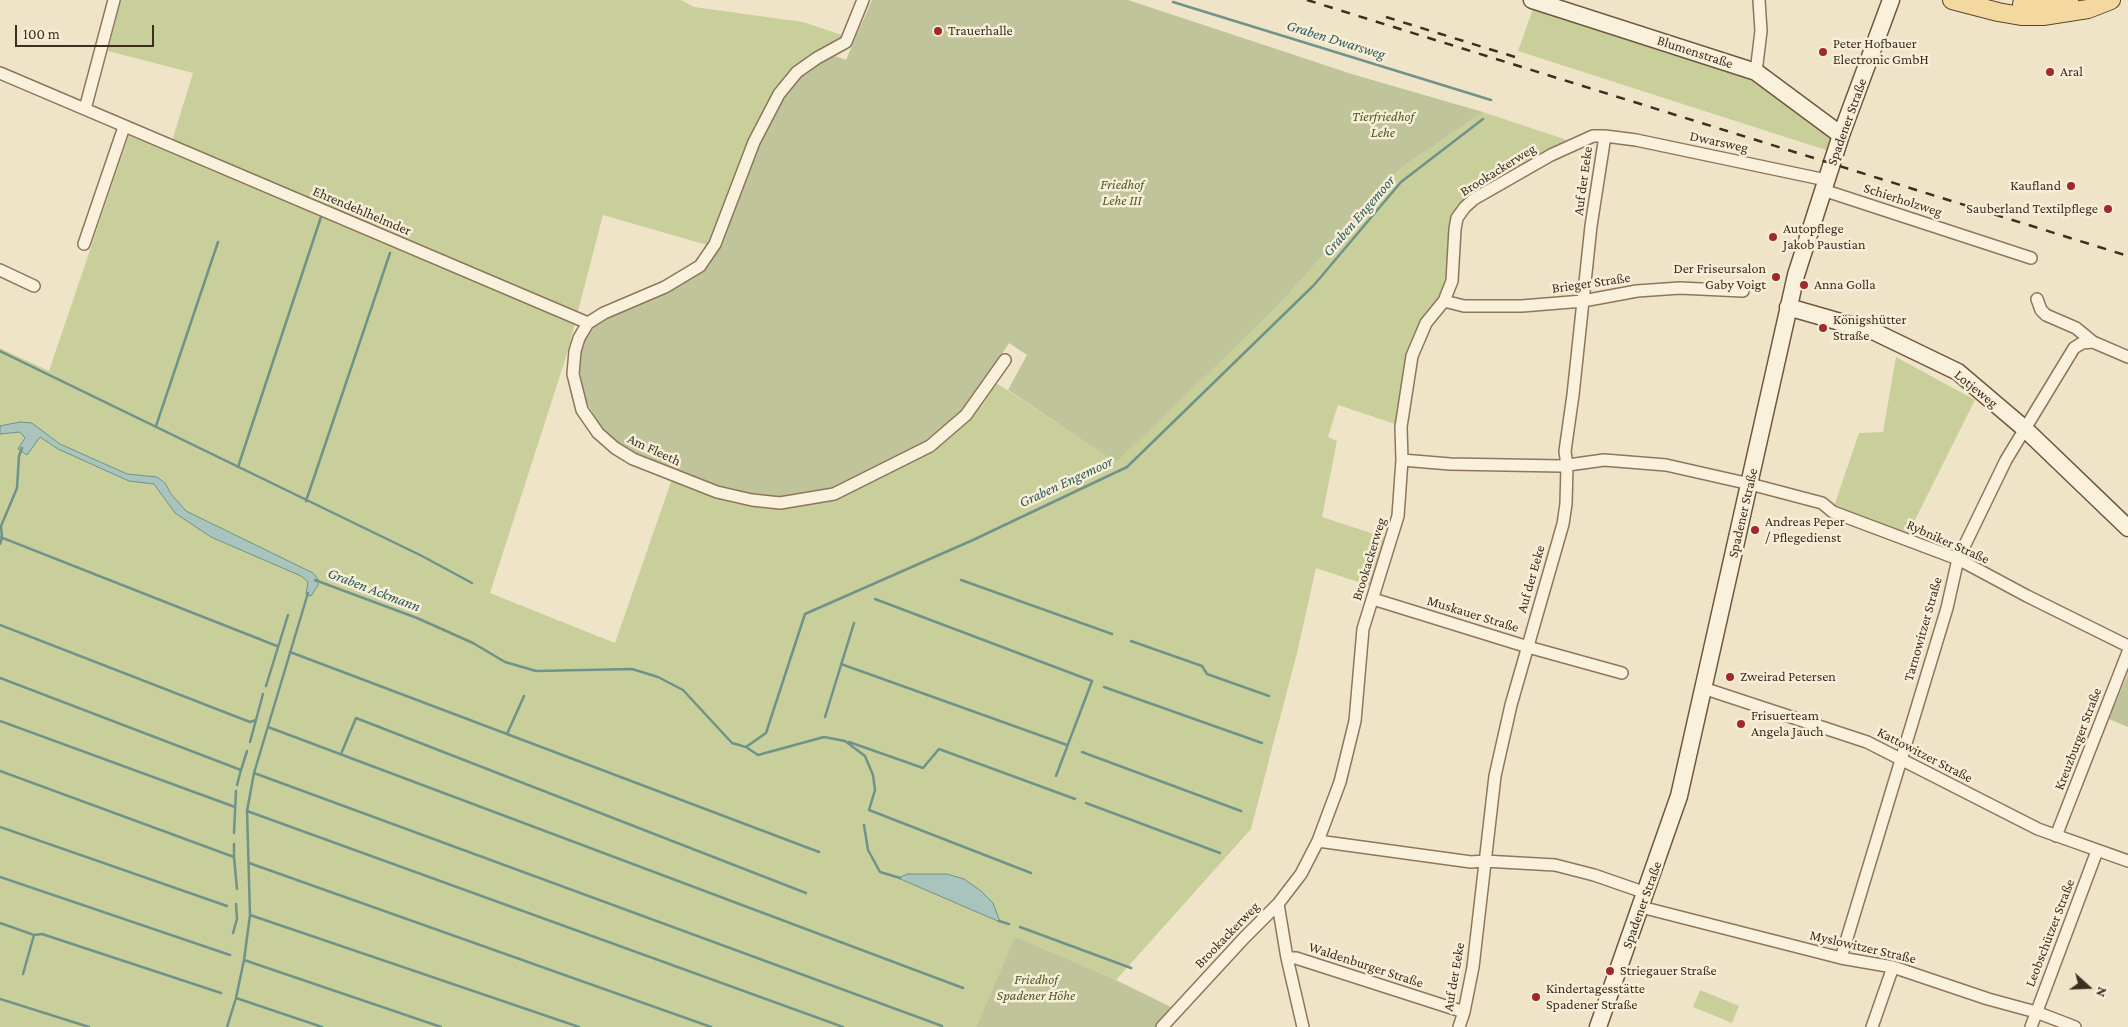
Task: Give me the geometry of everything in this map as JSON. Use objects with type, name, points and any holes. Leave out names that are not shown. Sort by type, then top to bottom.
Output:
[{"type":"main road","points":[[1952,0],[2021,16],[2043,16],[2088,9],[2111,0]]},
{"type":"main road","points":[[2000,0],[2019,4],[2042,4],[2069,0]]},
{"type":"street","points":[[85,109],[114,0]]},
{"type":"street","points":[[588,324],[604,313],[665,287],[700,266],[715,244],[754,142],[779,94],[798,72],[817,58],[846,42],[863,0]]},
{"type":"street","name":"Blumenstraße","points":[[1532,0],[1756,72],[1841,135]]},
{"type":"street","points":[[1756,72],[1762,31],[1759,0]]},
{"type":"street","name":"Spadener Straße","points":[[1598,1027],[1679,796],[1796,275],[1841,135],[1891,0]]},
{"type":"street","name":"Ehrendehlhelmder","points":[[0,73],[588,324]]},
{"type":"street","points":[[84,244],[124,127]]},
{"type":"street","name":"Brookackerweg","points":[[1162,1027],[1278,904],[1301,874],[1318,841],[1340,782],[1355,721],[1363,629],[1398,516],[1402,460],[1401,423],[1412,356],[1426,322],[1444,301],[1452,281],[1458,218],[1465,207],[1474,199],[1551,155],[1593,136],[1605,136]]},
{"type":"street","name":"Dwarsweg","points":[[1605,136],[1636,140],[1825,185]]},
{"type":"street","name":"Auf der Eeke","points":[[1459,1027],[1473,967],[1495,776],[1511,705],[1563,524],[1566,504],[1567,466],[1565,451],[1605,136]]},
{"type":"street","name":"Schierholzweg","points":[[1825,185],[2031,258]]},
{"type":"street","points":[[0,270],[34,286]]},
{"type":"street","name":"Brieger Straße","points":[[1444,301],[1464,306],[1522,306],[1583,301],[1637,291],[1680,288],[1743,291]]},
{"type":"street","points":[[2037,299],[2041,310],[2046,315],[2076,328],[2093,342],[2128,357]]},
{"type":"street","name":"Lotjeweg","points":[[1788,307],[1875,332],[1958,372],[2025,429],[2128,528]]},
{"type":"street","name":"Am Fleeth","points":[[588,324],[579,338],[575,351],[573,374],[582,410],[598,433],[615,448],[633,459],[675,476],[717,492],[752,500],[780,503],[834,494],[930,446],[966,415],[1005,360]]},
{"type":"street","name":"Tarnowitzer Straße","points":[[1841,958],[1947,608],[1958,559],[2006,460],[2074,348],[2082,342],[2093,342]]},
{"type":"street","points":[[1402,460],[1450,464],[1567,466],[1604,460],[1666,466],[1750,484]]},
{"type":"street","name":"Rybniker Straße","points":[[1750,484],[1822,503],[1833,512],[1958,559],[2026,596],[2128,646]]},
{"type":"street","name":"Muskauer Straße","points":[[1373,600],[1622,673]]},
{"type":"street","name":"Kreuzburger Straße","points":[[2056,836],[2128,652]]},
{"type":"street","name":"Kattowitzer Straße","points":[[1703,688],[1867,742],[2056,836],[2128,861]]},
{"type":"street","points":[[1318,841],[1471,862],[1555,865],[1594,875],[1644,900]]},
{"type":"street","name":"Leobschützer Straße","points":[[2031,1027],[2097,851]]},
{"type":"street","name":"Myslowitzer Straße","points":[[1644,900],[1841,958],[1893,966],[1988,999],[2036,1012],[2075,1027]]},
{"type":"street","points":[[1278,904],[1287,958],[1303,1027]]},
{"type":"street","name":"Waldenburger Straße","points":[[1287,958],[1296,958],[1464,1012]]},
{"type":"street","points":[[1872,1027],[1893,966]]},
{"type":"green space","points":[[121,0],[681,0],[694,7],[803,22],[845,36],[751,139],[707,245],[603,215],[566,357],[490,593],[615,643],[672,479],[777,506],[839,499],[929,452],[982,405],[996,383],[1116,461],[1275,309],[1401,168],[1483,112],[1567,140],[1465,202],[1444,292],[1408,354],[1395,424],[1338,405],[1328,437],[1337,441],[1322,517],[1386,538],[1373,587],[1316,568],[1297,653],[1251,829],[1116,980],[1015,938],[976,1027],[0,1027],[0,348],[49,371],[132,126],[171,144],[193,73],[108,51]]},
{"type":"green space","name":"Friedhof Lehe III","points":[[872,0],[1128,0],[1355,75],[1483,112],[1401,168],[1275,309],[1116,462],[1008,390],[1027,355],[1009,343],[964,414],[929,442],[828,491],[782,498],[753,496],[725,491],[633,456],[602,430],[586,401],[579,367],[582,344],[593,327],[605,317],[703,269],[756,144],[782,96],[796,79],[816,63],[832,55],[846,60]]},
{"type":"green space","points":[[1534,6],[1755,74],[1841,137],[1835,153],[1518,51]]},
{"type":"green space","points":[[1896,357],[1975,400],[1908,534],[1834,506],[1859,433],[1883,432]]},
{"type":"green space","points":[[2128,674],[2128,727],[2109,719]]},
{"type":"green space","name":"Friedhof Spadener Höhe","points":[[1015,937],[1116,980],[1173,1008],[1157,1027],[976,1027]]},
{"type":"green space","points":[[1700,990],[1739,1006],[1732,1023],[1693,1007]]},
{"type":"water","points":[[20,422],[32,423],[60,444],[127,474],[157,477],[165,483],[171,494],[186,511],[313,573],[318,579],[318,585],[311,596],[306,594],[308,582],[301,576],[211,537],[175,513],[154,484],[129,481],[58,449],[40,437],[27,455],[18,449],[25,438],[20,432],[0,434],[0,426]]},
{"type":"water","points":[[908,874],[947,874],[964,879],[981,891],[993,903],[1000,922],[898,878]]},
{"type":"waterway","name":"Graben Dwarsweg","points":[[1173,2],[1491,100]]},
{"type":"waterway","name":"Graben Engemoor","points":[[746,747],[766,733],[805,614],[973,540],[1127,467],[1314,285],[1401,182],[1483,119]]},
{"type":"waterway","points":[[238,467],[321,217]]},
{"type":"waterway","points":[[156,426],[218,242]]},
{"type":"waterway","points":[[306,501],[390,253]]},
{"type":"waterway","points":[[0,351],[422,556],[472,583]]},
{"type":"waterway","points":[[0,544],[2,538],[1,526],[17,488],[19,456],[22,448]]},
{"type":"waterway","points":[[0,537],[277,646]]},
{"type":"waterway","name":"Graben Ackmann","points":[[315,580],[417,618],[473,643],[505,662],[536,671],[632,669],[658,677],[683,690],[732,743],[746,747],[758,755],[824,737],[845,741],[865,756],[873,775],[875,790],[869,810],[1031,873]]},
{"type":"waterway","points":[[961,580],[1112,634]]},
{"type":"waterway","points":[[227,1027],[236,998],[244,960],[250,915],[247,811],[254,773],[308,593]]},
{"type":"waterway","points":[[875,599],[1092,681],[1056,776]]},
{"type":"waterway","points":[[266,686],[288,615]]},
{"type":"waterway","points":[[825,717],[854,623]]},
{"type":"waterway","points":[[0,625],[250,722],[256,720]]},
{"type":"waterway","points":[[1131,641],[1202,666],[1207,674],[1269,696]]},
{"type":"waterway","points":[[290,652],[819,852]]},
{"type":"waterway","points":[[841,664],[1067,745]]},
{"type":"waterway","points":[[0,678],[241,770],[247,751]]},
{"type":"waterway","points":[[1104,687],[1262,743]]},
{"type":"waterway","points":[[250,742],[263,694]]},
{"type":"waterway","points":[[507,734],[524,696]]},
{"type":"waterway","points":[[341,754],[356,718],[806,893]]},
{"type":"waterway","points":[[0,721],[235,807]]},
{"type":"waterway","points":[[268,727],[963,988]]},
{"type":"waterway","points":[[849,742],[923,768],[939,749],[1075,799]]},
{"type":"waterway","points":[[1082,752],[1241,811]]},
{"type":"waterway","points":[[237,785],[241,770]]},
{"type":"waterway","points":[[0,771],[234,857],[234,844]]},
{"type":"waterway","points":[[254,773],[942,1026]]},
{"type":"waterway","points":[[234,833],[236,791]]},
{"type":"waterway","points":[[1086,803],[1220,853]]},
{"type":"waterway","points":[[247,811],[843,1027]]},
{"type":"waterway","points":[[864,825],[868,850],[880,872],[900,878]]},
{"type":"waterway","points":[[0,827],[227,906]]},
{"type":"waterway","points":[[234,857],[237,889]]},
{"type":"waterway","points":[[249,863],[711,1027]]},
{"type":"waterway","points":[[0,877],[230,955]]},
{"type":"waterway","points":[[233,933],[237,919],[236,904]]},
{"type":"waterway","points":[[250,915],[579,1027]]},
{"type":"waterway","points":[[999,921],[1009,924]]},
{"type":"waterway","points":[[0,923],[34,935],[42,934],[221,993]]},
{"type":"waterway","points":[[1020,927],[1131,968]]},
{"type":"waterway","points":[[23,974],[34,935]]},
{"type":"waterway","points":[[244,960],[441,1027]]},
{"type":"waterway","points":[[236,998],[322,1027]]},
{"type":"waterway","points":[[0,999],[89,1027]]},
{"type":"railway","points":[[1307,0],[2128,256]]},
{"type":"railway","points":[[1386,17],[1515,57]]},
{"type":"place","name":"Trauerhalle","points":[[938,31]]},
{"type":"place","name":"Peter Hofbauer Electronic GmbH","points":[[1823,52]]},
{"type":"place","name":"Aral","points":[[2050,72]]},
{"type":"place","name":"Kaufland","points":[[2071,186]]},
{"type":"place","name":"Sauberland Textilpflege","points":[[2108,209]]},
{"type":"place","name":"Autopflege Jakob Paustian","points":[[1773,237]]},
{"type":"place","name":"Der Friseursalon Gaby Voigt","points":[[1776,277]]},
{"type":"place","name":"Anna Golla","points":[[1804,285]]},
{"type":"place","name":"Königshütter Straße","points":[[1823,328]]},
{"type":"place","name":"Andreas Peper / Pflegedienst","points":[[1755,530]]},
{"type":"place","name":"Zweirad Petersen","points":[[1730,677]]},
{"type":"place","name":"Frisuerteam Angela Jauch","points":[[1741,724]]},
{"type":"place","name":"Striegauer Straße","points":[[1610,971]]},
{"type":"place","name":"Kindertagesstätte Spadener Straße","points":[[1536,997]]},
{"type":"park label","name":"Tierfriedhof Lehe","points":[[1383,126]]}]
